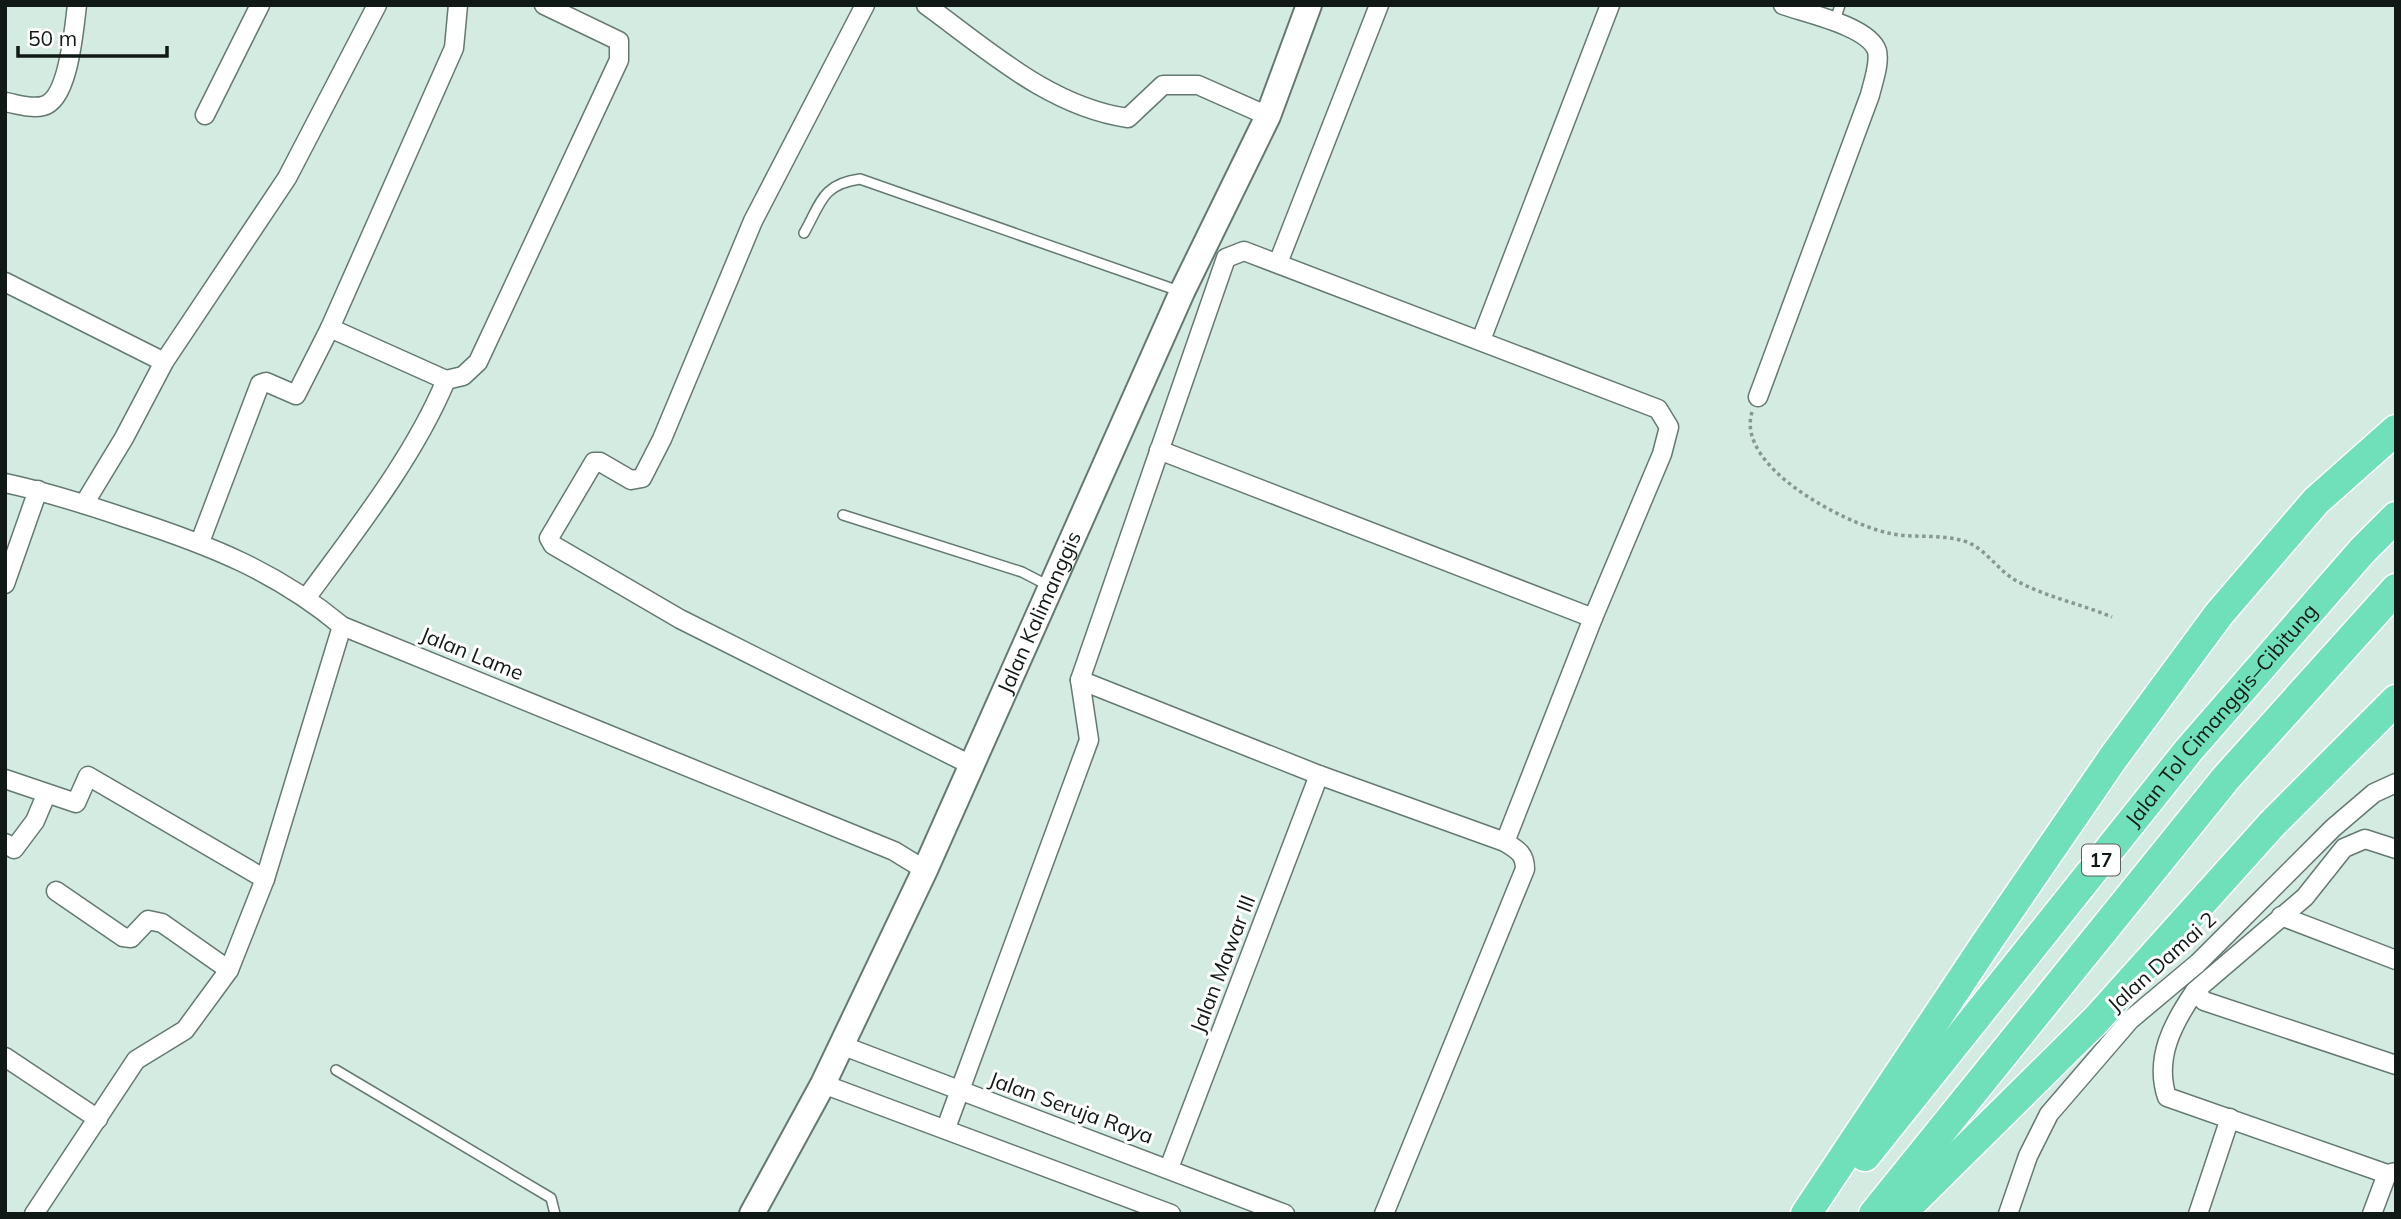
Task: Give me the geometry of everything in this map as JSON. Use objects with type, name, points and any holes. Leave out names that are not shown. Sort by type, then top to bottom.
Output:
[{"type":"highway","points":[[1806,1214],[2003,919],[2219,614],[2316,501],[2396,430]]},
{"type":"highway","name":"Jalan Tol Cimanggis–Cibitung","points":[[1819,1214],[2188,751],[2362,551],[2396,517]]},
{"type":"highway","name":"Jalan Tol Cimanggis–Cibitung","points":[[1874,1214],[2227,778],[2396,589]]},
{"type":"highway","points":[[1900,1214],[2096,1020],[2272,824],[2396,700]]},
{"type":"main road","name":"Jalan Kalimanggis","points":[[751,1214],[822,1084],[926,870],[1182,292],[1268,116],[1309,5]]},
{"type":"street","points":[[5,102],[31,107],[45,106],[53,101],[64,79],[77,5]]},
{"type":"street","points":[[205,115],[260,5]]},
{"type":"street","points":[[84,504],[124,438],[164,362],[287,178],[377,5]]},
{"type":"street","points":[[200,542],[260,384],[266,383],[296,395],[330,328],[454,48],[458,5]]},
{"type":"street","points":[[330,328],[446,380],[463,376],[478,362],[619,60],[618,41],[544,5]]},
{"type":"street","points":[[865,5],[753,221],[662,439],[642,478],[631,480],[600,462],[594,462],[549,538],[553,545],[680,620],[971,765]]},
{"type":"street","points":[[926,5],[1045,91],[1101,114],[1128,118],[1163,85],[1198,85],[1268,116]]},
{"type":"street","points":[[1278,264],[1379,5]]},
{"type":"street","points":[[1481,340],[1610,5]]},
{"type":"street","points":[[1758,397],[1870,95],[1877,59],[1875,47],[1868,38],[1837,13],[1788,6]]},
{"type":"street","points":[[946,1128],[1089,740],[1080,680],[1226,258],[1244,251],[1481,340],[1658,409],[1669,427],[1662,454],[1593,618],[1505,842]]},
{"type":"street","points":[[5,282],[164,362]]},
{"type":"street","points":[[307,597],[378,499],[439,398],[446,380]]},
{"type":"street","points":[[1159,450],[1593,618]]},
{"type":"street","name":"Jalan Lame","points":[[5,483],[38,490],[200,542],[238,558],[307,597],[342,626],[894,851],[926,870]]},
{"type":"street","points":[[5,584],[38,490]]},
{"type":"street","points":[[34,1214],[136,1060],[185,1030],[229,970],[265,879],[342,626]]},
{"type":"street","points":[[1080,680],[1319,775],[1505,842],[1519,851],[1525,859],[1525,869],[1384,1214]]},
{"type":"street","name":"Jalan Mawar III","points":[[1169,1168],[1319,775]]},
{"type":"street","points":[[5,779],[76,803],[88,776],[265,879]]},
{"type":"street","name":"Jalan Damai 2","points":[[2008,1214],[2028,1156],[2049,1114],[2130,1020],[2198,963],[2333,828],[2374,793],[2396,783]]},
{"type":"street","points":[[8,852],[35,821],[46,795]]},
{"type":"street","points":[[2372,1214],[2391,1173],[2167,1097],[2160,1077],[2164,1053],[2177,1017],[2195,991],[2305,897],[2344,848],[2354,841],[2365,839],[2396,849]]},
{"type":"street","points":[[56,891],[123,937],[131,938],[148,920],[162,923],[229,970]]},
{"type":"street","points":[[2281,916],[2396,960]]},
{"type":"street","points":[[2195,991],[2204,1001],[2395,1063]]},
{"type":"street","name":"Jalan Seruja Raya","points":[[841,1045],[1285,1214]]},
{"type":"street","points":[[5,1057],[98,1119]]},
{"type":"street","points":[[822,1084],[1171,1214]]},
{"type":"street","points":[[2202,1213],[2230,1118]]},
{"type":"lane","points":[[804,233],[828,189],[844,181],[860,179],[1182,292]]},
{"type":"lane","points":[[842,514],[1022,572],[1051,586]]},
{"type":"lane","points":[[337,1070],[551,1198],[555,1214]]},
{"type":"path","points":[[1758,397],[1749,424],[1752,443],[1766,462],[1805,494],[1835,511],[1885,533],[1967,542],[2022,584],[2112,617]]}]
